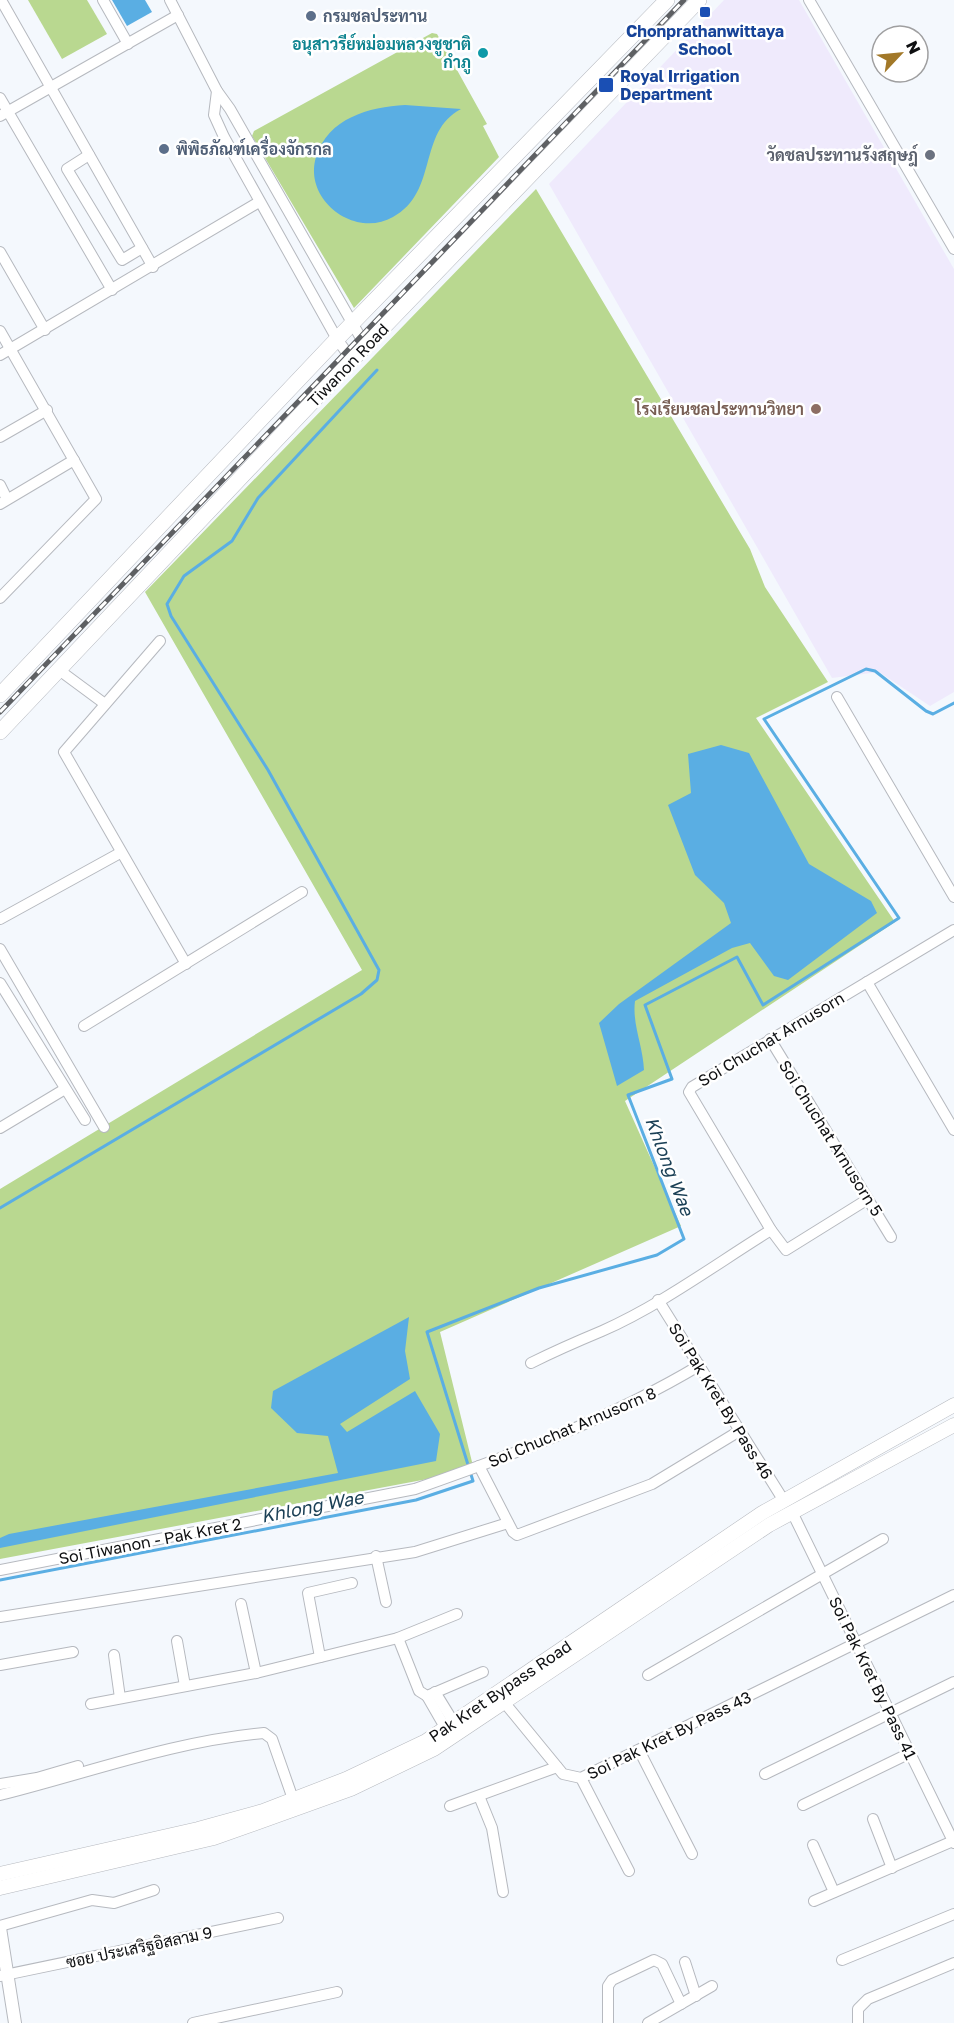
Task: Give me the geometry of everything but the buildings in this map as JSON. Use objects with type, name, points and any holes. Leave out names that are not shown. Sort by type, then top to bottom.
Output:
[{"type":"main road","name":"Tiwanon Road","points":[[0,695],[338,339],[667,0]]},
{"type":"main road","name":"Tiwanon Road","points":[[0,732],[352,360],[699,0]]},
{"type":"main road","name":"Pak Kret Bypass Road","points":[[0,1888],[214,1838],[351,1789],[434,1749],[788,1507],[954,1405]]},
{"type":"main road","name":"Pak Kret Bypass Road","points":[[0,1874],[198,1829],[293,1799],[346,1779],[450,1726],[762,1513],[788,1507],[954,1425]]},
{"type":"street","points":[[1,0],[153,267]]},
{"type":"street","points":[[103,0],[128,44]]},
{"type":"street","points":[[170,0],[217,91],[230,109],[366,347]]},
{"type":"street","points":[[809,0],[954,249]]},
{"type":"street","points":[[4,114],[178,15]]},
{"type":"street","points":[[217,91],[214,115],[259,202],[352,360]]},
{"type":"street","points":[[0,98],[4,114],[112,290]]},
{"type":"street","points":[[89,155],[67,169],[122,260],[142,248]]},
{"type":"street","points":[[0,355],[153,267],[259,202]]},
{"type":"street","points":[[282,242],[300,231]]},
{"type":"street","points":[[0,252],[45,330]]},
{"type":"street","points":[[0,331],[96,499],[0,598]]},
{"type":"street","points":[[0,437],[46,410]]},
{"type":"street","points":[[0,486],[4,501],[74,460]]},
{"type":"street","points":[[160,641],[64,752],[120,853],[186,964]]},
{"type":"street","points":[[59,670],[105,704]]},
{"type":"street","points":[[837,698],[954,897]]},
{"type":"street","points":[[0,919],[120,853]]},
{"type":"street","points":[[84,1026],[302,892]]},
{"type":"street","name":"Soi Chuchat Arnusorn","points":[[771,1230],[689,1092],[693,1087],[770,1039],[954,930]]},
{"type":"street","points":[[0,950],[104,1127]]},
{"type":"street","points":[[867,982],[954,1130]]},
{"type":"street","points":[[0,983],[85,1120]]},
{"type":"street","name":"Soi Chuchat Arnusorn 5","points":[[770,1039],[891,1237]]},
{"type":"street","points":[[0,1127],[65,1089]]},
{"type":"street","points":[[531,1363],[577,1340],[603,1331],[771,1230],[786,1250],[868,1199]]},
{"type":"street","name":"Soi Pak Kret By Pass 46","points":[[658,1300],[788,1507]]},
{"type":"street","name":"Soi Chuchat Arnusorn 8","points":[[473,1468],[648,1397],[700,1365]]},
{"type":"street","points":[[473,1468],[513,1532],[521,1534],[652,1484],[741,1430]]},
{"type":"street","name":"Soi Tiwanon - Pak Kret 2","points":[[0,1570],[415,1489],[473,1468]]},
{"type":"street","name":"Soi Pak Kret By Pass 41","points":[[788,1507],[954,1842]]},
{"type":"street","points":[[0,1617],[34,1614],[376,1556],[415,1552],[508,1523]]},
{"type":"street","points":[[648,1675],[822,1572],[883,1539]]},
{"type":"street","points":[[376,1556],[386,1602]]},
{"type":"street","points":[[320,1657],[308,1593],[352,1583]]},
{"type":"street","name":"Soi Pak Kret By Pass 43","points":[[504,1702],[567,1777],[581,1778],[954,1594]]},
{"type":"street","points":[[240,1604],[256,1673]]},
{"type":"street","points":[[91,1704],[256,1673],[398,1638],[457,1614]]},
{"type":"street","points":[[398,1638],[418,1691],[431,1694],[483,1672]]},
{"type":"street","points":[[177,1641],[186,1686]]},
{"type":"street","points":[[0,1665],[73,1652]]},
{"type":"street","points":[[114,1655],[120,1698]]},
{"type":"street","points":[[765,1774],[954,1682]]},
{"type":"street","points":[[431,1694],[450,1726]]},
{"type":"street","points":[[0,1795],[72,1777],[137,1756],[230,1736],[264,1733],[272,1738],[293,1799]]},
{"type":"street","points":[[639,1750],[692,1854]]},
{"type":"street","points":[[803,1805],[910,1754]]},
{"type":"street","points":[[0,1784],[37,1778],[78,1766]]},
{"type":"street","points":[[450,1806],[557,1767]]},
{"type":"street","points":[[581,1778],[629,1871]]},
{"type":"street","points":[[479,1796],[492,1828],[503,1892]]},
{"type":"street","points":[[873,1819],[891,1868]]},
{"type":"street","points":[[814,1901],[954,1842]]},
{"type":"street","points":[[813,1845],[834,1892]]},
{"type":"street","points":[[15,2023],[4,1975],[0,1927],[92,1900],[114,1903],[154,1890]]},
{"type":"street","points":[[842,1960],[954,1914]]},
{"type":"street","name":"ซอย ประเสริฐอิสลาม 9","points":[[4,1975],[278,1918]]},
{"type":"street","points":[[608,2023],[608,1986],[612,1980],[654,1960],[662,1964],[681,2004]]},
{"type":"street","points":[[685,1962],[696,1996]]},
{"type":"street","points":[[858,2023],[858,2009],[868,2000],[954,1963]]},
{"type":"street","points":[[648,2023],[712,1986]]},
{"type":"street","points":[[192,2023],[337,1992]]},
{"type":"shaded area","name":"โรงเรียนชลประทานวิทยา","points":[[724,0],[799,0],[954,269],[954,692],[930,706],[879,672],[832,678],[549,184]]},
{"type":"green space","points":[[28,0],[87,0],[107,34],[62,59]]},
{"type":"green space","points":[[432,33],[437,34],[487,124],[483,126],[499,157],[354,308],[252,136],[254,131]]},
{"type":"green space","points":[[536,189],[750,549],[765,587],[828,682],[756,718],[895,922],[625,1101],[681,1226],[440,1332],[473,1466],[433,1478],[0,1559],[0,1189],[362,970],[145,592]]},
{"type":"water","points":[[112,0],[145,0],[152,12],[127,26]]},
{"type":"water","points":[[405,105],[461,109],[447,119],[438,132],[417,193],[407,206],[393,217],[378,223],[363,223],[349,219],[335,211],[317,188],[314,173],[316,157],[322,144],[340,124],[352,117],[378,108]]},
{"type":"water","points":[[721,745],[749,753],[809,864],[871,901],[877,913],[788,980],[774,976],[750,943],[732,948],[635,1001],[635,1018],[644,1070],[617,1086],[599,1023],[619,1004],[731,923],[724,903],[695,875],[668,805],[691,793],[688,754]]},
{"type":"water","points":[[409,1317],[405,1351],[410,1379],[340,1424],[347,1432],[415,1391],[440,1434],[436,1461],[0,1548],[0,1538],[9,1534],[338,1473],[328,1436],[297,1433],[271,1408],[273,1391]]},
{"type":"waterway","points":[[0,1208],[361,994],[377,980],[379,970],[268,770],[171,616],[167,604],[184,576],[232,541],[258,498],[377,370]]},
{"type":"waterway","name":"Khlong Wae","points":[[0,1580],[416,1500],[473,1481],[427,1332],[539,1288],[657,1255],[684,1239],[628,1095],[672,1079],[645,1005],[737,957],[763,1005],[899,918],[764,719],[866,669],[875,671],[933,714],[954,703]]},
{"type":"railway","points":[[0,712],[684,0]]},
{"type":"place","name":"Chonprathanwittaya School","points":[[705,12]]},
{"type":"place","name":"กรมชลประทาน","points":[[311,16]]},
{"type":"place","name":"อนุสาวรีย์หม่อมหลวงชูชาติ กำภู","points":[[483,53]]},
{"type":"place","name":"Royal Irrigation Department","points":[[606,85]]},
{"type":"place","name":"พิพิธภัณฑ์เครื่องจักรกล","points":[[164,149]]},
{"type":"place","name":"วัดชลประทานรังสฤษฎ์","points":[[930,155]]},
{"type":"place","name":"โรงเรียนชลประทานวิทยา","points":[[816,409]]}]
